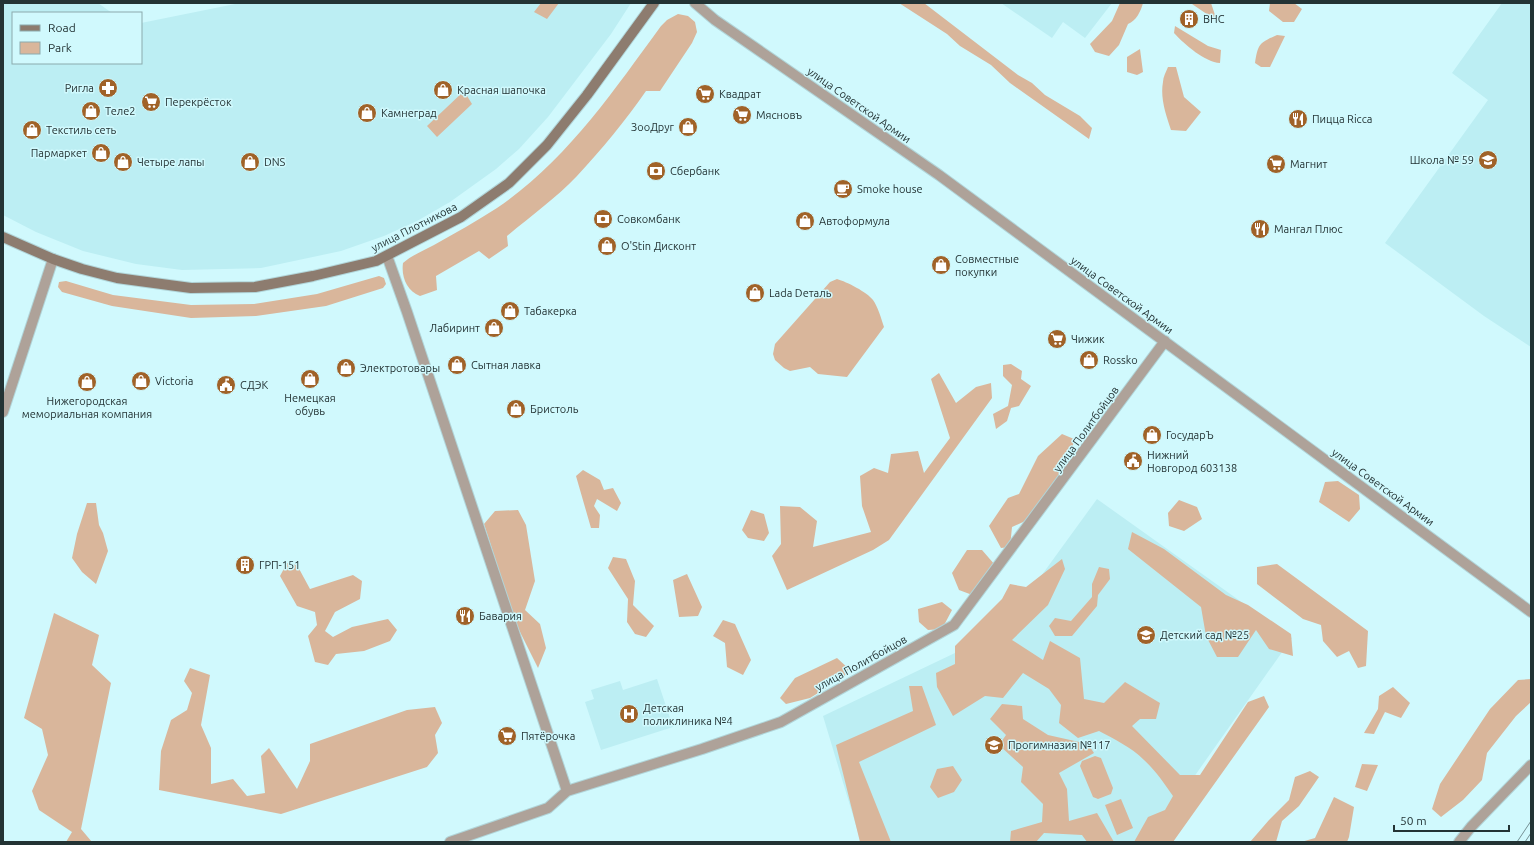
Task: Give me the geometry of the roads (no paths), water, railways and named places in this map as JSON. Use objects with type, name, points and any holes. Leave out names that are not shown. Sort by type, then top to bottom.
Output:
[{"type":"main road","name":"улица Плотникова","points":[[3,237],[53,259],[82,269],[117,278],[191,288],[255,287],[313,276],[376,261],[461,218],[509,183],[547,145],[587,95],[654,3]]},
{"type":"street","name":"улица Советской Армии","points":[[695,3],[728,29],[939,175],[1531,612]]},
{"type":"street","points":[[387,256],[405,305],[567,791]]},
{"type":"street","points":[[3,412],[53,259]]},
{"type":"street","name":"улица Политбойцов","points":[[450,842],[548,808],[567,791],[702,749],[781,722],[954,625],[1165,341]]},
{"type":"street","points":[[1459,842],[1471,827],[1531,765]]},
{"type":"tram line","points":[[1517,842],[1531,821]]},
{"type":"tram line","points":[[1525,842],[1531,833]]},
{"type":"place","name":"ВНС","points":[[1189,19]]},
{"type":"place","name":"Ригла","points":[[108,88]]},
{"type":"place","name":"Красная шапочка","points":[[443,90]]},
{"type":"place","name":"Квадрат","points":[[705,94]]},
{"type":"place","name":"Перекрёсток","points":[[151,102]]},
{"type":"place","name":"Теле2","points":[[91,111]]},
{"type":"place","name":"Камнеград","points":[[367,113]]},
{"type":"place","name":"Мясновъ","points":[[742,115]]},
{"type":"place","name":"Пицца Ricca","points":[[1298,119]]},
{"type":"place","name":"ЗооДруг","points":[[688,127]]},
{"type":"place","name":"Текстиль сеть","points":[[32,130]]},
{"type":"place","name":"Пармаркет","points":[[101,153]]},
{"type":"place","name":"Школа № 59","points":[[1488,160]]},
{"type":"place","name":"Четыре лапы","points":[[123,162]]},
{"type":"place","name":"DNS","points":[[250,162]]},
{"type":"place","name":"Магнит","points":[[1276,164]]},
{"type":"place","name":"Сбербанк","points":[[656,171]]},
{"type":"place","name":"Smoke house","points":[[843,189]]},
{"type":"place","name":"Совкомбанк","points":[[603,219]]},
{"type":"place","name":"Автоформула","points":[[805,221]]},
{"type":"place","name":"Мангал Плюс","points":[[1260,229]]},
{"type":"place","name":"O'Stin Дисконт","points":[[607,246]]},
{"type":"place","name":"Совместные покупки","points":[[941,265]]},
{"type":"place","name":"Lada Dеталь","points":[[755,293]]},
{"type":"place","name":"Табакерка","points":[[510,311]]},
{"type":"place","name":"Лабиринт","points":[[494,328]]},
{"type":"place","name":"Чижик","points":[[1057,339]]},
{"type":"place","name":"Rossko","points":[[1089,360]]},
{"type":"place","name":"Сытная лавка","points":[[457,365]]},
{"type":"place","name":"Электротовары","points":[[346,368]]},
{"type":"place","name":"Немецкая обувь","points":[[310,379]]},
{"type":"place","name":"Victoria","points":[[141,381]]},
{"type":"place","name":"Нижегородская мемориальная компания","points":[[87,382]]},
{"type":"place","name":"СДЭК","points":[[226,385]]},
{"type":"place","name":"Бристоль","points":[[516,409]]},
{"type":"place","name":"ГосударЪ","points":[[1152,435]]},
{"type":"place","name":"Нижний Новгород 603138","points":[[1133,461]]},
{"type":"place","name":"ГРП-151","points":[[245,565]]},
{"type":"place","name":"Бавария","points":[[465,616]]},
{"type":"place","name":"Детский сад №25","points":[[1146,635]]},
{"type":"place","name":"Детская поликлиника №4","points":[[629,714]]},
{"type":"place","name":"Пятёрочка","points":[[507,736]]},
{"type":"place","name":"Прогимназия №117","points":[[994,745]]}]
